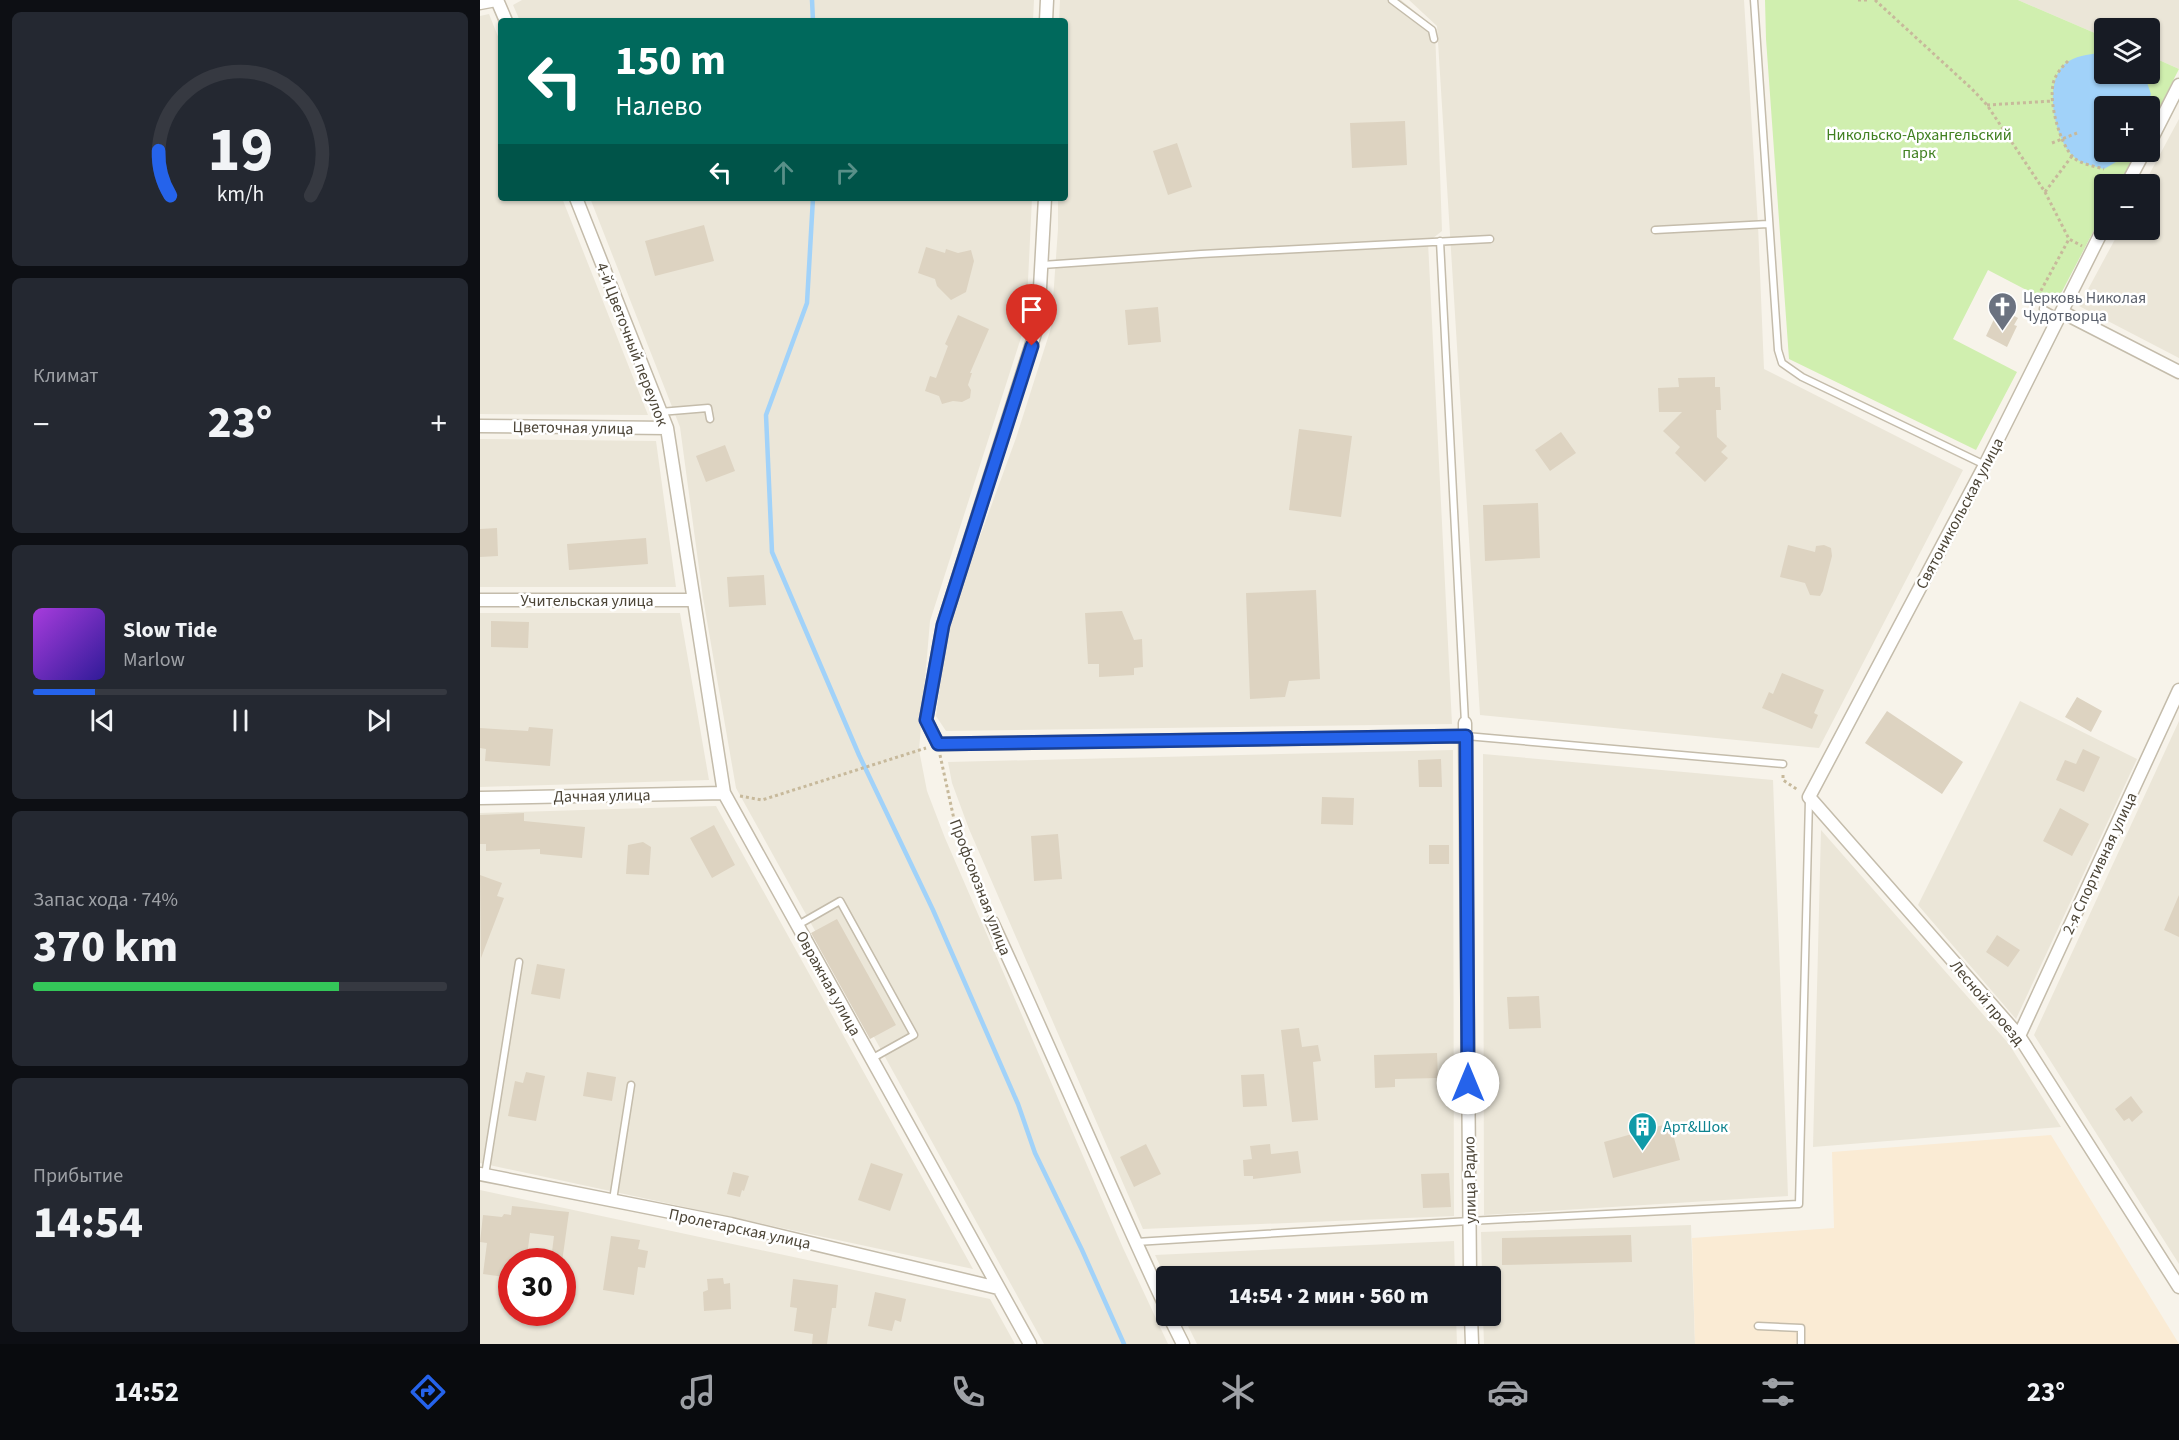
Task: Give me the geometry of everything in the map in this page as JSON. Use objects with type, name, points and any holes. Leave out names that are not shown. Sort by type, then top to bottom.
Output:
[{"type":"street","points":[[480,3],[497,0],[505,18]]},
{"type":"street","points":[[1046,18],[1047,0]]},
{"type":"street","points":[[2160,123],[2179,86]]},
{"type":"street","name":"4-й Цветочный переулок","points":[[577,201],[667,428],[694,600]]},
{"type":"street","points":[[1045,201],[1038,324],[943,625],[926,720],[938,744],[1465,730]]},
{"type":"street","name":"Святоникольская улица","points":[[1809,797],[1985,465],[2098,240]]},
{"type":"street","points":[[2061,315],[2179,372]]},
{"type":"street","name":"Цветочная улица","points":[[480,426],[667,428]]},
{"type":"street","name":"Учительская улица","points":[[480,600],[694,600]]},
{"type":"street","name":"Овражная улица","points":[[694,600],[724,793],[1030,1344]]},
{"type":"street","name":"2-я Спортивная улица","points":[[2019,1036],[2179,690]]},
{"type":"street","name":"улица Радио","points":[[1465,730],[1470,1266]]},
{"type":"street","name":"Дачная улица","points":[[480,798],[724,793]]},
{"type":"street","name":"Лесной проезд","points":[[1809,797],[2019,1036],[2179,1287]]},
{"type":"street","name":"Профсоюзная улица","points":[[992,922],[1156,1287]]},
{"type":"street","name":"Пролетарская улица","points":[[482,1174],[731,1224],[998,1288]]},
{"type":"street","points":[[1174,1326],[1183,1344]]},
{"type":"street","points":[[1471,1326],[1472,1344]]},
{"type":"lane","points":[[1392,0],[1432,30],[1434,39]]},
{"type":"lane","points":[[1754,0],[1768,224],[1778,350],[1782,363],[1802,377],[1985,465]]},
{"type":"lane","points":[[1654,230],[1768,224]]},
{"type":"lane","points":[[1042,265],[1490,239]]},
{"type":"lane","points":[[1440,241],[1465,730],[1783,764]]},
{"type":"lane","points":[[2043,309],[2061,315]]},
{"type":"lane","points":[[660,412],[708,408],[710,419]]},
{"type":"lane","points":[[1135,1242],[1469,1221],[1799,1204],[1809,797]]},
{"type":"lane","points":[[797,925],[840,902],[846,912],[914,1035],[872,1059]]},
{"type":"lane","points":[[482,1174],[519,962]]},
{"type":"lane","points":[[613,1200],[631,1085]]},
{"type":"lane","points":[[1758,1326],[1801,1328],[1801,1344]]},
{"type":"path","points":[[1858,0],[1867,0]]},
{"type":"path","points":[[1875,0],[1987,105],[2045,192],[2069,239],[2092,252]]},
{"type":"path","points":[[2068,61],[2061,68],[2053,84],[2055,116],[2062,139],[2072,156],[2104,169]]},
{"type":"path","points":[[1987,105],[2053,100]]},
{"type":"path","points":[[2052,143],[2077,133]]},
{"type":"path","points":[[2045,192],[2072,156]]},
{"type":"path","points":[[2038,296],[2069,239]]},
{"type":"path","points":[[724,793],[762,800],[938,744]]},
{"type":"path","name":"Профсоюзная улица","points":[[938,744],[957,833],[992,922]]},
{"type":"path","points":[[1783,764],[1783,780],[1809,797]]},
{"type":"shaded area","points":[[522,0],[1034,0],[1033,18],[519,18],[513,5]]},
{"type":"shaded area","points":[[1060,0],[1401,0],[1435,28],[1442,231],[1428,242],[1452,724],[946,731],[936,716],[947,627],[1016,438],[1051,328],[1058,201],[1068,201],[1068,18],[1059,18]]},
{"type":"shaded area","points":[[1409,0],[1744,0],[1758,225],[1764,369],[1963,470],[1819,748],[1480,715],[1437,26]]},
{"type":"shaded area","points":[[2018,0],[2179,0],[2179,69],[2160,60],[2160,18],[2094,18],[2094,33]]},
{"type":"shaded area","points":[[489,14],[498,36],[498,201],[563,201],[648,415],[480,414],[480,16]]},
{"type":"shaded area","points":[[2179,119],[2179,358],[2079,306],[2115,240],[2160,240],[2160,174],[2149,174],[2156,162],[2160,162],[2160,154]]},
{"type":"shaded area","points":[[591,201],[1032,201],[1026,322],[930,621],[919,750],[927,791],[945,838],[1123,1248],[1156,1318],[1156,1326],[1160,1326],[1168,1344],[1044,1344],[736,788],[703,598],[680,427]]},
{"type":"shaded area","points":[[480,439],[656,441],[676,587],[480,587]]},
{"type":"shaded area","points":[[480,613],[680,613],[709,780],[480,787]]},
{"type":"shaded area","points":[[2020,701],[2137,759],[2016,1019],[1918,905]]},
{"type":"shaded area","points":[[2179,721],[2179,1264],[2034,1035]]},
{"type":"shaded area","points":[[1453,750],[1454,1216],[1143,1229],[969,829],[952,783],[948,762]]},
{"type":"shaded area","points":[[1483,754],[1773,780],[1788,1196],[1484,1215]]},
{"type":"shaded area","points":[[716,806],[973,1269],[480,1163],[480,813]]},
{"type":"shaded area","points":[[1821,830],[2009,1044],[2061,1127],[1813,1147]]},
{"type":"shaded area","points":[[2051,1135],[2179,1344],[1695,1344],[1692,1238],[1834,1228],[1832,1152]]},
{"type":"shaded area","points":[[480,1190],[990,1299],[1015,1344],[480,1344]]},
{"type":"shaded area","points":[[1691,1225],[1695,1344],[1484,1344],[1483,1326],[1501,1326],[1501,1266],[1482,1266],[1481,1232]]},
{"type":"shaded area","points":[[1454,1241],[1455,1266],[1160,1266],[1155,1255]]},
{"type":"shaded area","points":[[1188,1326],[1456,1326],[1457,1344],[1197,1344]]},
{"type":"green space","name":"Никольско-Архангельский парк","points":[[1765,0],[2018,0],[2094,33],[2094,84],[2160,84],[2160,60],[2179,69],[2160,106],[2160,96],[2094,96],[2094,162],[2131,162],[2124,174],[2094,174],[2094,230],[2055,305],[1988,270],[1953,339],[2017,372],[1976,450],[1789,359]]},
{"type":"water","points":[[2094,54],[2094,84],[2148,84],[2151,94],[2150,96],[2094,96],[2094,162],[2116,162],[2104,169],[2074,157],[2067,149],[2056,123],[2053,94],[2055,80],[2060,69],[2069,61]]},
{"type":"building","points":[[1405,121],[1407,165],[1352,168],[1350,123]]},
{"type":"building","points":[[1177,143],[1192,187],[1168,195],[1153,151]]},
{"type":"building","points":[[704,225],[714,261],[655,276],[645,241]]},
{"type":"building","points":[[926,247],[945,253],[946,249],[958,253],[971,250],[974,261],[966,292],[951,300],[937,286],[935,279],[918,273]]},
{"type":"building","points":[[1158,307],[1161,342],[1128,345],[1125,310]]},
{"type":"building","name":"Церковь Николая Чудотворца","points":[[2003,310],[2018,318],[2014,325],[2017,326],[2007,347],[1986,336],[1996,315],[1999,317]]},
{"type":"building","points":[[958,315],[989,329],[970,373],[972,373],[968,385],[971,390],[970,398],[962,402],[953,401],[942,404],[939,396],[925,391],[930,376],[936,378],[948,346],[945,344]]},
{"type":"building","points":[[1715,377],[1715,387],[1720,387],[1721,410],[1716,410],[1717,437],[1727,446],[1721,452],[1728,458],[1705,482],[1675,453],[1680,447],[1663,431],[1682,412],[1659,412],[1658,388],[1679,387],[1678,378]]},
{"type":"building","points":[[1299,429],[1352,436],[1341,517],[1289,510]]},
{"type":"building","points":[[1561,432],[1576,453],[1550,471],[1535,450]]},
{"type":"building","points":[[725,445],[735,471],[706,482],[696,456]]},
{"type":"building","points":[[1538,503],[1540,558],[1485,561],[1483,505]]},
{"type":"building","points":[[497,528],[498,556],[480,557],[480,529]]},
{"type":"building","points":[[646,538],[648,564],[569,570],[567,544]]},
{"type":"building","points":[[1788,545],[1815,552],[1816,546],[1824,545],[1831,548],[1832,556],[1820,596],[1810,595],[1805,583],[1780,577]]},
{"type":"building","points":[[764,575],[766,605],[729,607],[727,577]]},
{"type":"building","points":[[1316,590],[1320,679],[1289,681],[1285,697],[1250,699],[1246,593]]},
{"type":"building","points":[[1122,611],[1134,640],[1142,639],[1143,667],[1134,668],[1134,675],[1099,677],[1099,664],[1088,664],[1085,613]]},
{"type":"building","points":[[491,621],[529,622],[528,648],[491,647]]},
{"type":"building","points":[[1782,673],[1824,690],[1814,713],[1818,715],[1812,729],[1762,708],[1769,692],[1773,694]]},
{"type":"building","points":[[2077,697],[2102,711],[2091,732],[2065,717]]},
{"type":"building","points":[[1887,711],[1963,762],[1942,794],[1865,743]]},
{"type":"building","points":[[529,727],[553,729],[550,766],[485,761],[486,749],[480,748],[480,728],[528,731]]},
{"type":"building","points":[[2083,749],[2100,757],[2084,792],[2056,780],[2065,760],[2076,764]]},
{"type":"building","points":[[1441,759],[1442,787],[1419,787],[1418,760]]},
{"type":"building","points":[[1322,797],[1354,798],[1353,825],[1321,824]]},
{"type":"building","points":[[2060,808],[2089,824],[2072,856],[2043,841]]},
{"type":"building","points":[[524,813],[524,821],[585,827],[582,858],[540,854],[540,849],[486,851],[486,844],[480,844],[480,815]]},
{"type":"building","points":[[714,825],[735,865],[712,878],[690,838]]},
{"type":"building","points":[[1058,834],[1062,879],[1034,881],[1031,836]]},
{"type":"building","points":[[643,842],[651,847],[649,875],[626,874],[628,845]]},
{"type":"building","points":[[1429,845],[1449,845],[1449,864],[1429,864]]},
{"type":"building","points":[[480,875],[502,883],[497,896],[504,898],[481,958]]},
{"type":"building","points":[[2179,895],[2179,937],[2164,930]]},
{"type":"building","points":[[837,919],[896,1025],[870,1039],[811,933]]},
{"type":"building","points":[[1997,935],[2020,950],[2008,967],[1986,952]]},
{"type":"building","points":[[537,964],[565,969],[560,999],[531,994]]},
{"type":"building","points":[[1539,996],[1541,1028],[1509,1029],[1507,997]]},
{"type":"building","points":[[1299,1028],[1302,1047],[1318,1045],[1321,1061],[1313,1062],[1318,1120],[1292,1122],[1281,1030]]},
{"type":"building","points":[[1437,1053],[1438,1078],[1395,1079],[1395,1087],[1375,1088],[1374,1055]]},
{"type":"building","points":[[526,1072],[545,1076],[536,1121],[508,1116],[515,1081],[523,1083]]},
{"type":"building","points":[[587,1072],[616,1077],[612,1101],[583,1096]]},
{"type":"building","points":[[1264,1074],[1267,1106],[1243,1107],[1241,1075]]},
{"type":"building","points":[[2131,1096],[2143,1112],[2132,1122],[2129,1118],[2124,1121],[2115,1109]]},
{"type":"building","name":"Арт&Шок","points":[[1670,1123],[1680,1160],[1613,1178],[1604,1142]]},
{"type":"building","points":[[1146,1144],[1161,1174],[1134,1187],[1120,1157]]},
{"type":"building","points":[[1270,1144],[1271,1154],[1298,1151],[1301,1173],[1253,1179],[1253,1176],[1244,1176],[1243,1160],[1252,1159],[1250,1146]]},
{"type":"building","points":[[871,1163],[903,1174],[890,1211],[858,1200]]},
{"type":"building","points":[[733,1172],[749,1176],[740,1197],[727,1194]]},
{"type":"building","points":[[1449,1173],[1451,1207],[1423,1208],[1421,1174]]},
{"type":"building","points":[[512,1206],[569,1212],[564,1248],[552,1248],[554,1236],[530,1233],[528,1248],[498,1248],[498,1276],[483,1274],[487,1243],[480,1242],[483,1215],[502,1217],[504,1214],[511,1215]]},
{"type":"building","points":[[1631,1235],[1632,1262],[1502,1265],[1502,1238]]},
{"type":"building","points":[[611,1236],[640,1240],[638,1249],[648,1251],[645,1268],[638,1267],[634,1295],[603,1290]]},
{"type":"building","points":[[723,1278],[724,1284],[730,1283],[731,1309],[704,1311],[703,1292],[708,1290],[707,1279]]},
{"type":"building","points":[[793,1279],[838,1285],[836,1308],[832,1308],[827,1344],[812,1344],[813,1334],[794,1331],[797,1308],[790,1307]]},
{"type":"building","points":[[875,1292],[906,1299],[901,1322],[895,1320],[892,1331],[868,1326]]},
{"type":"waterway","points":[[812,0],[813,18]]},
{"type":"waterway","points":[[813,201],[807,303],[766,415],[772,552],[859,755],[933,910],[1018,1104],[1035,1153],[1124,1344]]},
{"type":"place","name":"Церковь Николая Чудотворца","points":[[2002,332]]},
{"type":"place","name":"Арт&Шок","points":[[1642,1152]]},
{"type":"route","points":[[1032,346],[943,625],[926,720],[938,744],[1466,736],[1468,1083]]}]
